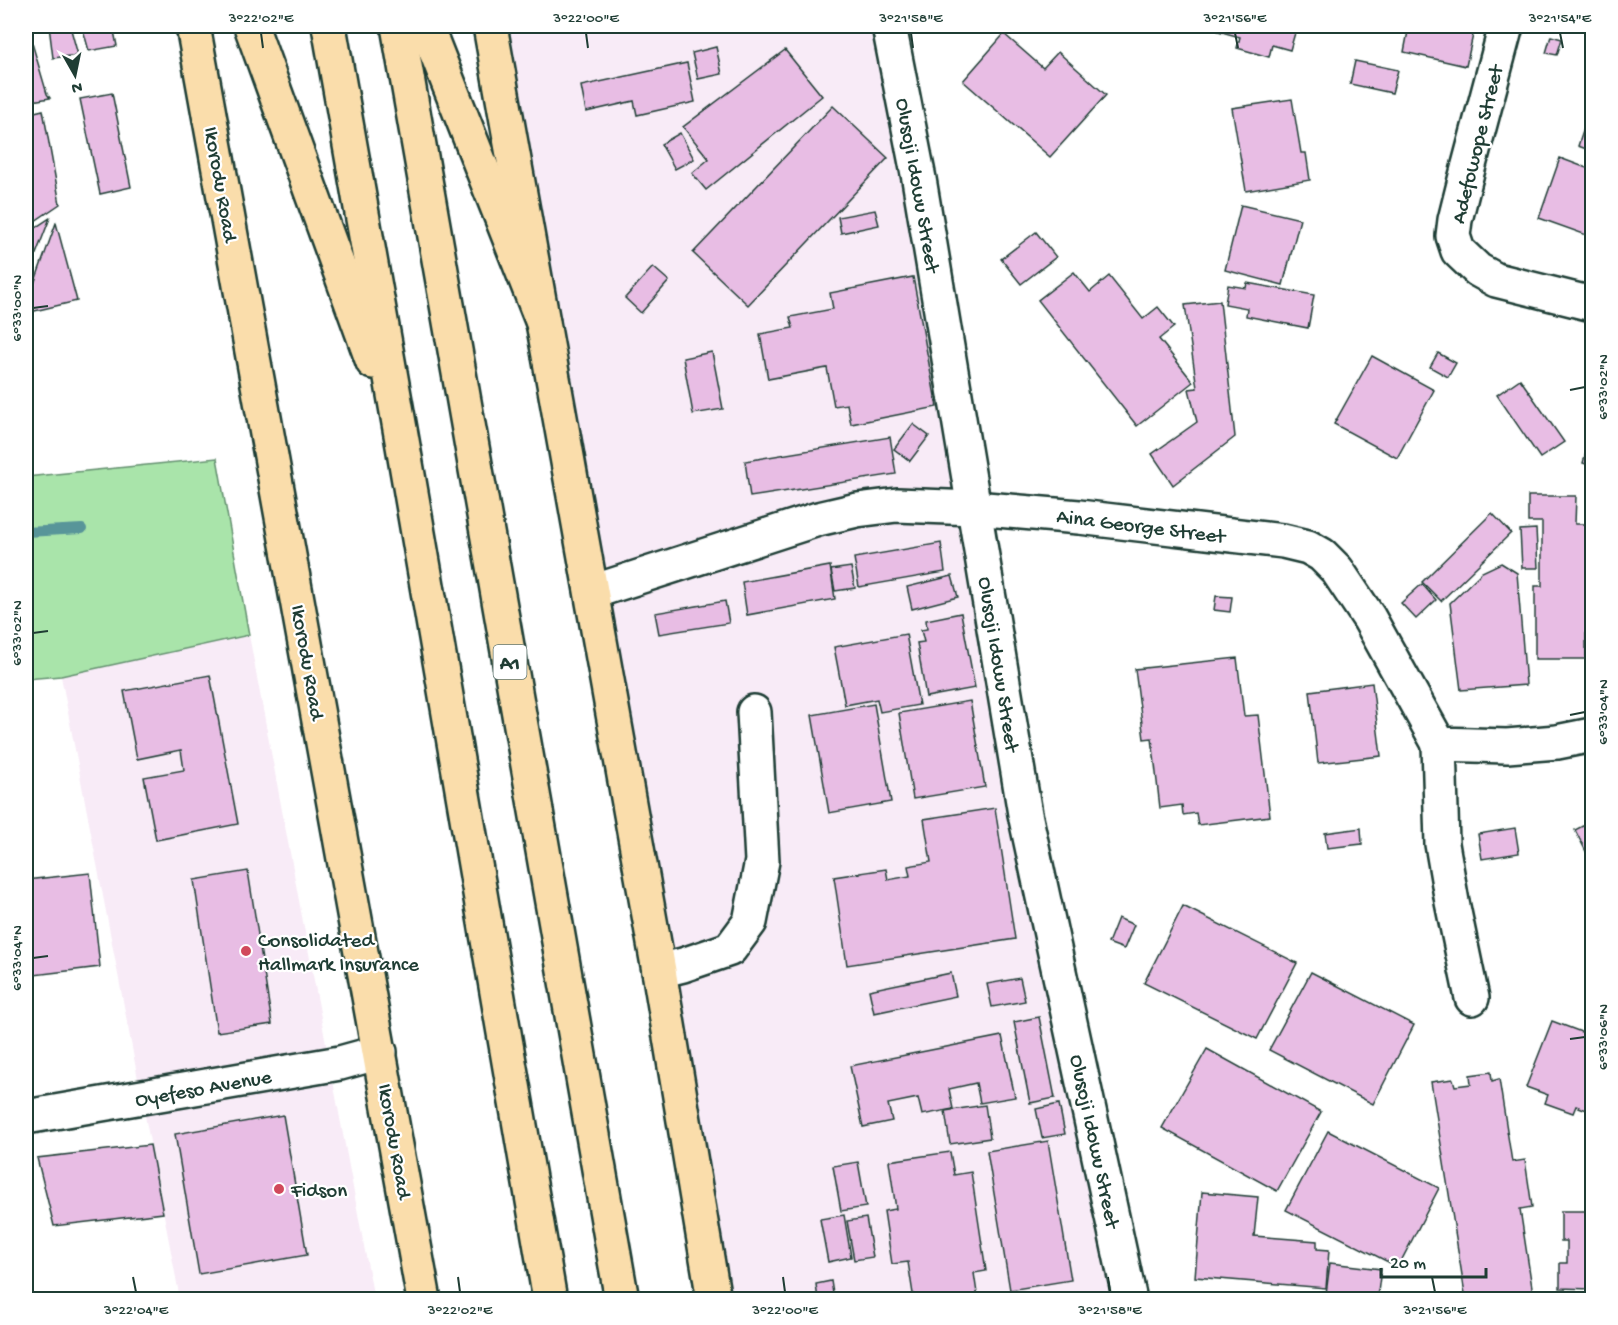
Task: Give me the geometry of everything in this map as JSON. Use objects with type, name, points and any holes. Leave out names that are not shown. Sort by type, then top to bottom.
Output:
[{"type":"main road","name":"Ikorodu Road","points":[[193,26],[424,1299]]},
{"type":"main road","points":[[251,26],[403,446]]},
{"type":"main road","points":[[329,26],[549,1299]]},
{"type":"main road","name":"A1","points":[[398,26],[622,1299]]},
{"type":"main road","points":[[426,26],[543,323]]},
{"type":"main road","points":[[490,26],[659,971],[714,1299]]},
{"type":"street","name":"Olusoji Idowu Street","points":[[889,26],[919,179],[1025,814],[1130,1299]]},
{"type":"street","name":"Adefowope Street","points":[[1506,26],[1455,220],[1453,236],[1458,251],[1479,270],[1496,280],[1593,304]]},
{"type":"street","name":"Aina George Street","points":[[592,592],[818,519],[847,512],[897,505],[974,508],[1079,517],[1283,541],[1308,547],[1322,555],[1336,570],[1369,618],[1439,744]]},
{"type":"street","points":[[659,971],[730,949],[750,922],[762,861],[754,712]]},
{"type":"street","points":[[1472,998],[1442,844],[1439,744],[1507,746],[1557,742],[1593,735]]},
{"type":"street","name":"Oyefeso Avenue","points":[[26,1117],[339,1063],[380,1052]]},
{"type":"shaded area","points":[[499,26],[899,26],[1125,1299],[725,1299]]},
{"type":"shaded area","points":[[249,635],[374,1299],[180,1299],[61,676]]},
{"type":"green space","points":[[217,458],[249,635],[61,676],[26,679],[26,477]]},
{"type":"building","points":[[26,26],[50,98],[26,102]]},
{"type":"building","points":[[49,26],[70,26],[78,55],[53,58]]},
{"type":"building","points":[[82,26],[113,26],[117,46],[89,51]]},
{"type":"building","points":[[1219,26],[1297,26],[1290,50],[1272,45],[1269,57],[1237,48],[1240,37],[1218,31]]},
{"type":"building","points":[[1409,26],[1475,26],[1466,66],[1404,52]]},
{"type":"building","points":[[1004,34],[1043,68],[1058,52],[1106,95],[1050,157],[963,81]]},
{"type":"building","points":[[1551,36],[1562,39],[1557,55],[1546,53]]},
{"type":"building","points":[[716,47],[722,74],[698,79],[692,53]]},
{"type":"building","points":[[785,50],[822,96],[706,190],[692,173],[709,159],[683,127]]},
{"type":"building","points":[[1355,61],[1398,70],[1392,93],[1350,84]]},
{"type":"building","points":[[687,63],[695,102],[637,115],[634,101],[586,112],[581,86]]},
{"type":"building","points":[[112,93],[131,187],[100,194],[80,99]]},
{"type":"building","points":[[1292,99],[1301,153],[1306,153],[1310,180],[1246,191],[1232,108]]},
{"type":"building","points":[[833,106],[888,158],[748,305],[693,253]]},
{"type":"building","points":[[1592,109],[1592,151],[1578,146]]},
{"type":"building","points":[[43,110],[60,204],[26,227],[26,114]]},
{"type":"building","points":[[680,133],[694,159],[675,169],[661,144]]},
{"type":"building","points":[[1560,158],[1592,170],[1592,237],[1539,218]]},
{"type":"building","points":[[1241,205],[1300,219],[1283,285],[1225,270]]},
{"type":"building","points":[[875,210],[879,225],[841,233],[838,217]]},
{"type":"building","points":[[50,218],[26,280],[26,234]]},
{"type":"building","points":[[56,223],[77,301],[26,313],[26,306]]},
{"type":"building","points":[[1036,232],[1056,257],[1021,284],[1001,259]]},
{"type":"building","points":[[653,267],[669,281],[641,313],[625,298]]},
{"type":"building","points":[[1074,272],[1090,292],[1109,276],[1143,319],[1158,307],[1174,327],[1159,339],[1193,382],[1137,426],[1038,300]]},
{"type":"building","points":[[913,277],[937,407],[851,424],[847,404],[834,406],[827,368],[768,379],[760,334],[793,328],[790,317],[833,309],[830,293]]},
{"type":"building","points":[[1247,283],[1314,295],[1308,328],[1246,316],[1247,308],[1225,304],[1228,285],[1246,288]]},
{"type":"building","points":[[1220,301],[1235,437],[1173,485],[1152,454],[1197,422],[1189,389],[1197,388],[1185,305]]},
{"type":"building","points":[[712,352],[723,409],[693,414],[683,358]]},
{"type":"building","points":[[1438,353],[1456,363],[1448,377],[1430,367]]},
{"type":"building","points":[[1372,356],[1434,390],[1397,458],[1334,424]]},
{"type":"building","points":[[1520,379],[1564,442],[1540,458],[1497,395]]},
{"type":"building","points":[[913,424],[929,436],[910,461],[894,449]]},
{"type":"building","points":[[1592,432],[1592,466],[1583,463]]},
{"type":"building","points":[[890,437],[896,474],[750,497],[745,461]]},
{"type":"building","points":[[1528,496],[1576,496],[1575,524],[1592,524],[1592,604],[1586,604],[1586,659],[1535,659],[1535,586],[1542,586],[1542,522],[1528,522]]},
{"type":"building","points":[[1492,513],[1511,533],[1441,601],[1422,582]]},
{"type":"building","points":[[1536,529],[1538,568],[1522,568],[1520,530]]},
{"type":"building","points":[[941,543],[945,572],[859,587],[854,558]]},
{"type":"building","points":[[1501,563],[1517,573],[1526,685],[1461,690],[1450,603],[1482,572]]},
{"type":"building","points":[[830,566],[835,599],[747,615],[742,582]]},
{"type":"building","points":[[851,567],[855,588],[835,591],[831,570]]},
{"type":"building","points":[[952,576],[958,597],[912,609],[907,587]]},
{"type":"building","points":[[1422,584],[1436,600],[1416,619],[1401,603]]},
{"type":"building","points":[[1216,596],[1232,597],[1230,612],[1214,610]]},
{"type":"building","points":[[725,601],[729,623],[659,634],[655,613]]},
{"type":"building","points":[[961,613],[975,688],[926,697],[917,643],[924,642],[921,630],[927,629],[926,620]]},
{"type":"building","points":[[906,634],[919,705],[880,712],[877,699],[845,705],[834,647]]},
{"type":"building","points":[[1237,658],[1244,716],[1258,715],[1270,816],[1198,825],[1196,813],[1183,815],[1182,805],[1160,808],[1152,738],[1144,739],[1135,669]]},
{"type":"building","points":[[210,675],[238,824],[156,840],[144,777],[184,770],[181,750],[137,759],[124,691]]},
{"type":"building","points":[[1372,683],[1381,756],[1318,763],[1310,691]]},
{"type":"building","points":[[970,701],[985,787],[913,799],[899,713]]},
{"type":"building","points":[[874,704],[891,802],[829,813],[812,715]]},
{"type":"building","points":[[995,808],[1015,939],[847,965],[834,877],[886,869],[888,880],[910,876],[908,866],[931,862],[924,819]]},
{"type":"building","points":[[1592,821],[1592,863],[1575,830]]},
{"type":"building","points":[[1361,828],[1362,844],[1327,848],[1325,833]]},
{"type":"building","points":[[1515,828],[1519,853],[1482,859],[1478,834]]},
{"type":"building","points":[[248,871],[272,1024],[217,1032],[194,880]]},
{"type":"building","points":[[90,873],[100,967],[26,976],[26,880]]},
{"type":"building","points":[[1183,906],[1297,963],[1257,1039],[1144,983]]},
{"type":"building","points":[[1118,918],[1134,925],[1124,949],[1108,943]]},
{"type":"building","points":[[1311,972],[1414,1025],[1373,1104],[1269,1050]]},
{"type":"building","points":[[951,973],[956,996],[874,1013],[869,990]]},
{"type":"building","points":[[1020,978],[1025,1001],[992,1007],[987,984]]},
{"type":"building","points":[[1039,1017],[1055,1098],[1030,1103],[1014,1022]]},
{"type":"building","points":[[1552,1021],[1592,1036],[1592,1112],[1576,1106],[1573,1113],[1545,1103],[1548,1095],[1526,1087]]},
{"type":"building","points":[[1002,1036],[1015,1097],[980,1103],[976,1083],[949,1089],[953,1109],[922,1115],[918,1098],[888,1104],[892,1121],[863,1127],[850,1066]]},
{"type":"building","points":[[1207,1049],[1321,1112],[1277,1191],[1162,1128]]},
{"type":"building","points":[[1491,1072],[1492,1081],[1499,1079],[1512,1162],[1525,1160],[1532,1207],[1520,1209],[1533,1294],[1498,1300],[1466,1300],[1431,1082],[1453,1079],[1455,1086],[1471,1084],[1470,1075]]},
{"type":"building","points":[[1059,1104],[1065,1134],[1042,1138],[1036,1109]]},
{"type":"building","points":[[985,1105],[990,1138],[950,1144],[945,1111]]},
{"type":"building","points":[[283,1115],[307,1255],[199,1274],[175,1134]]},
{"type":"building","points":[[1328,1131],[1439,1188],[1398,1267],[1286,1210]]},
{"type":"building","points":[[1048,1141],[1071,1280],[1010,1290],[987,1151]]},
{"type":"building","points":[[150,1145],[163,1213],[54,1226],[37,1158]]},
{"type":"building","points":[[950,1152],[954,1175],[971,1172],[986,1271],[974,1273],[978,1300],[914,1300],[908,1262],[892,1264],[884,1211],[896,1209],[889,1161]]},
{"type":"building","points":[[858,1162],[866,1207],[841,1211],[833,1166]]},
{"type":"building","points":[[1202,1192],[1258,1197],[1254,1236],[1317,1241],[1317,1249],[1329,1250],[1326,1288],[1195,1277]]},
{"type":"building","points":[[1561,1211],[1592,1211],[1592,1289],[1560,1288],[1560,1263],[1567,1263],[1567,1241],[1561,1241]]},
{"type":"building","points":[[844,1215],[851,1257],[828,1262],[820,1219]]},
{"type":"building","points":[[866,1218],[873,1257],[854,1260],[847,1221]]},
{"type":"building","points":[[1330,1263],[1381,1269],[1377,1300],[1326,1294]]},
{"type":"building","points":[[831,1281],[834,1300],[818,1300],[816,1284]]},
{"type":"waterway","points":[[26,532],[82,529]]},
{"type":"place","name":"Consolidated Hallmark Insurance","points":[[246,951]]},
{"type":"place","name":"Fidson","points":[[279,1189]]}]
